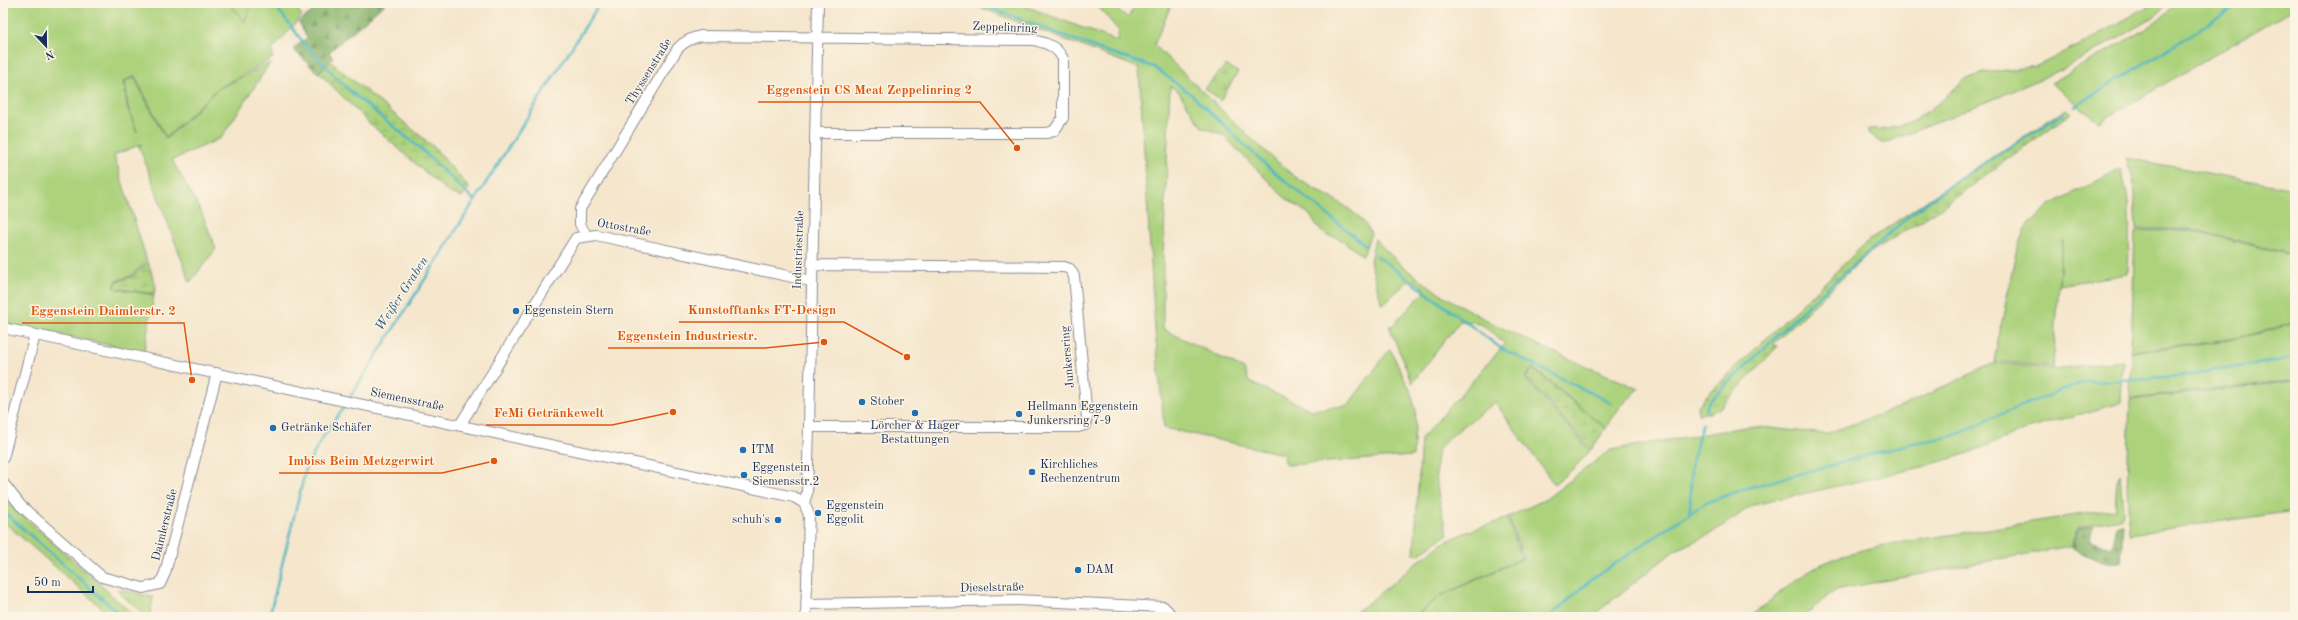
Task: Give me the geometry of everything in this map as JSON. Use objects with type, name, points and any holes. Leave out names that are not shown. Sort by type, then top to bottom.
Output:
[{"type":"street","name":"Industriestraße","points":[[806,617],[809,515],[804,502],[807,493],[809,428],[818,3]]},
{"type":"street","name":"Thyssenstraße","points":[[586,235],[580,224],[580,209],[678,48],[684,42],[701,36],[818,38]]},
{"type":"street","name":"Zeppelinring","points":[[816,133],[1047,133],[1054,131],[1063,118],[1063,59],[1060,52],[1046,43],[1033,40],[818,38]]},
{"type":"street","name":"Ottostraße","points":[[460,425],[576,238],[586,235],[596,235],[811,281]]},
{"type":"street","name":"Junkersring","points":[[809,428],[1078,427],[1085,425],[1087,418],[1074,276],[1070,270],[1064,266],[812,265]]},
{"type":"street","name":"Siemensstraße","points":[[3,328],[794,497],[804,502]]},
{"type":"street","points":[[3,458],[34,335]]},
{"type":"street","name":"Daimlerstraße","points":[[3,483],[21,506],[102,577],[143,588],[160,584],[166,573],[217,373]]},
{"type":"street","name":"Dieselstraße","points":[[807,604],[1016,600],[1164,607],[1173,617]]},
{"type":"green space","points":[[3,3],[228,3],[245,22],[251,3],[293,3],[302,16],[272,50],[273,58],[217,89],[166,138],[135,76],[124,81],[127,107],[137,132],[128,107],[125,81],[134,77],[166,139],[218,89],[270,63],[221,138],[172,160],[201,211],[216,249],[190,282],[139,146],[142,144],[114,155],[147,261],[131,276],[116,281],[114,288],[154,295],[144,352],[3,323]]},
{"type":"green space","points":[[229,3],[251,3],[245,22]]},
{"type":"green space","points":[[323,3],[386,3],[329,52],[333,58],[318,73],[293,49],[307,38],[299,22]]},
{"type":"green space","points":[[968,3],[1017,3],[1117,41],[1119,31],[1095,3],[1110,3],[1128,18],[1136,3],[1172,3],[1154,45],[1237,125],[1289,172],[1355,213],[1364,222],[1371,233],[1363,256],[1337,237],[1328,236],[1320,230],[1309,214],[1284,197],[1223,135],[1202,127],[1178,91],[1170,86],[1163,261],[1163,329],[1244,369],[1249,382],[1312,410],[1348,405],[1390,349],[1410,390],[1416,411],[1413,456],[1286,465],[1283,454],[1164,428],[1155,330],[1139,68]]},
{"type":"green space","points":[[2154,3],[2168,3],[2154,17],[2067,67],[2013,91],[1885,143],[1881,143],[1868,133],[1868,129],[1887,129],[1914,121],[1940,102],[1964,80],[1984,73],[2037,66],[2080,45]]},
{"type":"green space","points":[[2179,3],[2295,3],[2295,8],[2099,122],[2051,83],[2146,29]]},
{"type":"green space","points":[[331,62],[434,147],[469,188],[462,197],[449,193],[368,122],[319,73]]},
{"type":"green space","points":[[1226,65],[1238,72],[1220,101],[1205,88]]},
{"type":"green space","points":[[2066,109],[2071,113],[1935,212],[1868,254],[1773,344],[1778,346],[1720,408],[1709,413],[1698,414],[1697,407],[1708,394],[1868,241],[1951,184]]},
{"type":"green space","points":[[2126,158],[2295,189],[2295,255],[2191,229],[2136,229],[2133,178]]},
{"type":"green space","points":[[2120,169],[2129,208],[2128,274],[2059,285],[2062,241],[2053,367],[1994,361],[2016,252],[2025,228],[2050,205]]},
{"type":"green space","points":[[2191,230],[2295,256],[2295,322],[2261,333],[2230,339],[2131,351],[2135,231]]},
{"type":"green space","points":[[1375,239],[1400,264],[1430,286],[1463,307],[1498,326],[1639,389],[1620,407],[1606,428],[1533,368],[1525,378],[1590,451],[1574,468],[1554,484],[1495,402],[1454,434],[1442,445],[1438,452],[1436,475],[1440,502],[1448,534],[1418,555],[1414,554],[1421,439],[1505,344],[1480,323],[1460,321],[1412,383],[1389,326],[1392,326],[1426,290],[1414,280],[1407,282],[1382,305],[1370,261]]},
{"type":"green space","points":[[148,262],[156,287],[154,294],[115,288],[117,281],[132,277]]},
{"type":"green space","points":[[2295,323],[2295,380],[2130,399],[2131,352],[2230,340]]},
{"type":"green space","points":[[2123,361],[2121,403],[2030,428],[1966,454],[1922,467],[1753,505],[1712,533],[1674,551],[1591,617],[1415,617],[1440,596],[1524,558],[1508,517],[1546,499],[1610,450],[1751,426],[1825,434],[1903,406],[1994,363],[2053,369]]},
{"type":"green space","points":[[1533,369],[1606,428],[1591,450],[1526,377]]},
{"type":"green space","points":[[2295,381],[2295,511],[2130,534],[2127,488],[2130,400]]},
{"type":"green space","points":[[2120,474],[2123,511],[2121,519],[2078,527],[2070,546],[1835,590],[1803,617],[1750,617],[1797,579],[1820,565],[1843,555],[1884,545],[2115,509],[2117,482]]},
{"type":"green space","points":[[3,494],[10,504],[136,617],[112,617],[3,521]]},
{"type":"green space","points":[[1507,518],[1522,558],[1440,596],[1414,617],[1348,617],[1372,600],[1442,544],[1466,533]]},
{"type":"green space","points":[[2123,524],[2121,562],[2101,561],[2071,547],[2079,528],[2093,526],[2089,541],[2111,547],[2116,527]]},
{"type":"green space","points":[[118,589],[153,597],[150,617],[146,617],[118,591]]},
{"type":"waterway","points":[[273,3],[306,46],[352,93],[421,149],[475,201]]},
{"type":"waterway","name":"Weißer Graben","points":[[349,399],[600,3]]},
{"type":"waterway","points":[[978,3],[1102,50],[1154,67],[1192,95],[1267,166],[1365,245]]},
{"type":"waterway","points":[[2075,106],[2242,3]]},
{"type":"waterway","points":[[1706,410],[1708,403],[1807,306],[1908,217],[1952,184],[2063,114]]},
{"type":"waterway","points":[[1376,255],[1502,349],[1611,403]]},
{"type":"waterway","points":[[1549,617],[1592,579],[1690,513],[1708,502],[1744,489],[1913,443],[1954,436],[2001,414],[2081,383],[2179,376],[2295,358]]},
{"type":"waterway","name":"Weißer Graben","points":[[269,617],[306,468],[321,440],[346,404]]},
{"type":"waterway","points":[[1690,513],[1691,467],[1702,424]]},
{"type":"waterway","points":[[3,511],[123,617]]},
{"type":"place","name":"Eggenstein CS Meat Zeppelinring 2","points":[[1017,148]]},
{"type":"place","name":"Eggenstein Stern","points":[[516,311]]},
{"type":"place","name":"Eggenstein Industriestr.","points":[[824,342]]},
{"type":"place","name":"Kunstofftanks FT-Design","points":[[907,357]]},
{"type":"place","name":"Eggenstein Daimlerstr. 2","points":[[192,380]]},
{"type":"place","name":"Stober","points":[[862,402]]},
{"type":"place","name":"FeMi Getränkewelt","points":[[673,412]]},
{"type":"place","name":"Lörcher & Hager Bestattungen","points":[[915,413]]},
{"type":"place","name":"Hellmann Eggenstein Junkersring 7-9","points":[[1019,414]]},
{"type":"place","name":"Getränke Schäfer","points":[[273,428]]},
{"type":"place","name":"ITM","points":[[743,450]]},
{"type":"place","name":"Imbiss Beim Metzgerwirt","points":[[494,461]]},
{"type":"place","name":"Kirchliches Rechenzentrum","points":[[1032,472]]},
{"type":"place","name":"Eggenstein Siemensstr.2","points":[[744,475]]},
{"type":"place","name":"Eggenstein Eggolit","points":[[818,513]]},
{"type":"place","name":"schuh's","points":[[778,520]]},
{"type":"place","name":"DAM","points":[[1078,570]]}]
